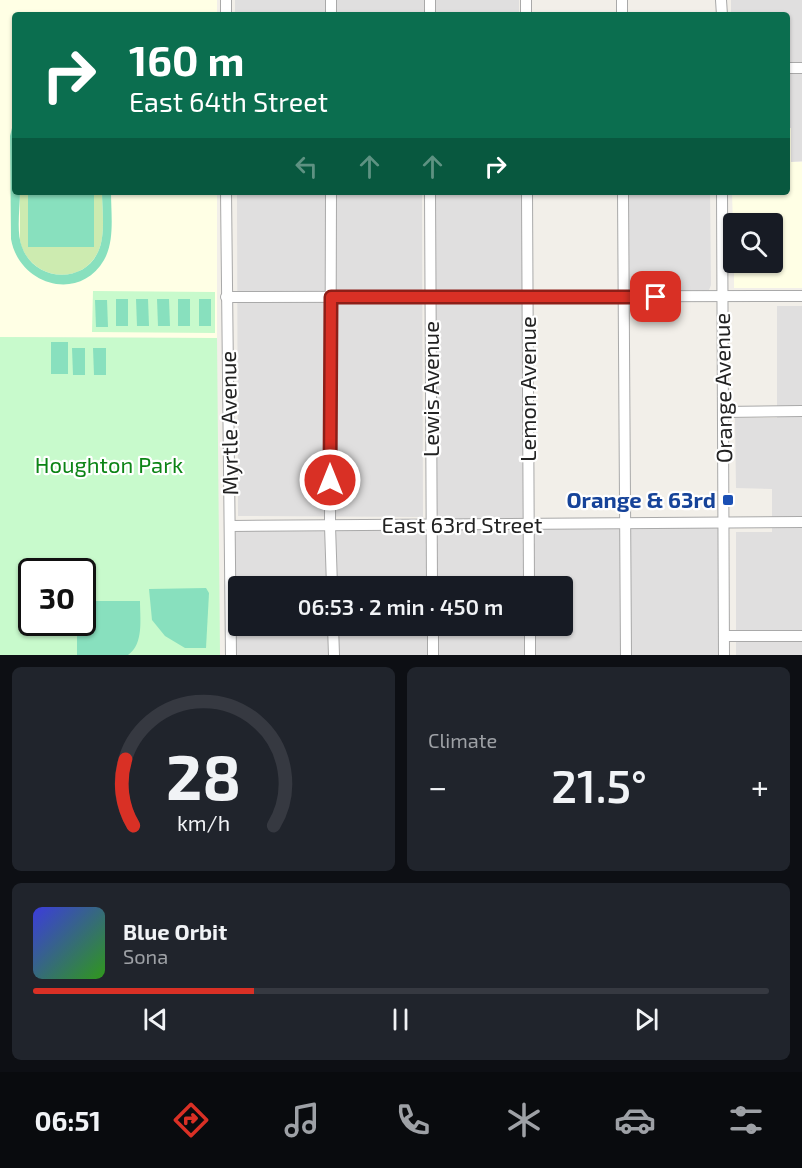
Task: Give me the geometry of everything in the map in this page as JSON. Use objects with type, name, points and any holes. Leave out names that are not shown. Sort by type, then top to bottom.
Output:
[{"type":"street","name":"Myrtle Avenue","points":[[226,195],[231,655]]},
{"type":"street","points":[[331,195],[332,576]]},
{"type":"street","name":"Lewis Avenue","points":[[430,195],[432,576]]},
{"type":"street","name":"Lemon Avenue","points":[[527,195],[529,576]]},
{"type":"street","points":[[623,195],[626,655]]},
{"type":"street","name":"Orange Avenue","points":[[722,195],[724,655]]},
{"type":"street","points":[[226,297],[802,296]]},
{"type":"street","points":[[723,412],[802,411]]},
{"type":"street","name":"East 63rd Street","points":[[231,526],[802,522]]},
{"type":"street","points":[[333,636],[334,655]]},
{"type":"street","points":[[433,636],[433,655]]},
{"type":"street","points":[[530,636],[530,655]]},
{"type":"street","points":[[724,636],[802,636]]},
{"type":"shaded area","points":[[0,0],[217,0],[217,12],[12,12],[12,195],[217,195],[217,338],[0,337]]},
{"type":"shaded area","points":[[235,0],[519,0],[519,12],[235,12]]},
{"type":"shaded area","points":[[731,0],[802,0],[802,161],[791,162],[790,12],[731,12]]},
{"type":"shaded area","points":[[790,128],[791,162],[802,162],[802,288],[734,288],[734,273],[783,273],[783,213],[733,213],[732,195],[790,195]]},
{"type":"shaded area","points":[[237,195],[422,195],[423,517],[238,516]]},
{"type":"shaded area","points":[[430,195],[527,195],[529,524],[725,523],[724,655],[231,655],[231,636],[573,636],[573,576],[231,576],[231,526],[432,525]]},
{"type":"shaded area","points":[[627,195],[710,195],[711,285],[709,290],[632,291],[628,288]]},
{"type":"shaded area","points":[[777,306],[802,306],[802,655],[736,655],[736,532],[772,532],[772,489],[736,488],[735,418],[777,418]]},
{"type":"green space","points":[[12,128],[12,195],[20,195],[19,234],[28,258],[37,267],[59,275],[71,274],[91,263],[98,252],[102,238],[102,195],[111,195],[112,227],[107,253],[93,273],[80,281],[66,284],[51,283],[25,268],[16,255],[11,239],[10,136]]},
{"type":"green space","points":[[20,195],[102,195],[102,238],[98,252],[90,264],[79,271],[68,275],[43,270],[33,264],[25,254],[20,241]]},
{"type":"green space","points":[[28,195],[94,195],[94,247],[28,247]]},
{"type":"green space","points":[[93,291],[215,292],[215,333],[92,332]]},
{"type":"green space","points":[[116,299],[128,299],[128,326],[116,326]]},
{"type":"green space","points":[[136,299],[148,299],[149,326],[137,326]]},
{"type":"green space","points":[[157,299],[169,299],[170,326],[158,326]]},
{"type":"green space","points":[[178,299],[190,299],[190,326],[178,326]]},
{"type":"green space","points":[[199,299],[211,299],[211,326],[199,326]]},
{"type":"green space","points":[[95,300],[107,300],[108,327],[96,327]]},
{"type":"green space","name":"Houghton Park","points":[[0,337],[217,338],[220,655],[0,655]]},
{"type":"green space","points":[[51,342],[68,342],[68,374],[51,374]]},
{"type":"green space","points":[[72,348],[85,348],[85,375],[73,375]]},
{"type":"green space","points":[[93,348],[106,348],[106,375],[94,375]]},
{"type":"green space","points":[[206,588],[209,593],[206,648],[185,648],[165,636],[152,620],[149,589]]},
{"type":"green space","points":[[96,601],[140,601],[139,638],[128,655],[77,655],[77,636],[96,636]]},
{"type":"place","name":"Orange & 63rd","points":[[728,500]]},
{"type":"route","points":[[330,480],[331,297],[656,297]]}]
